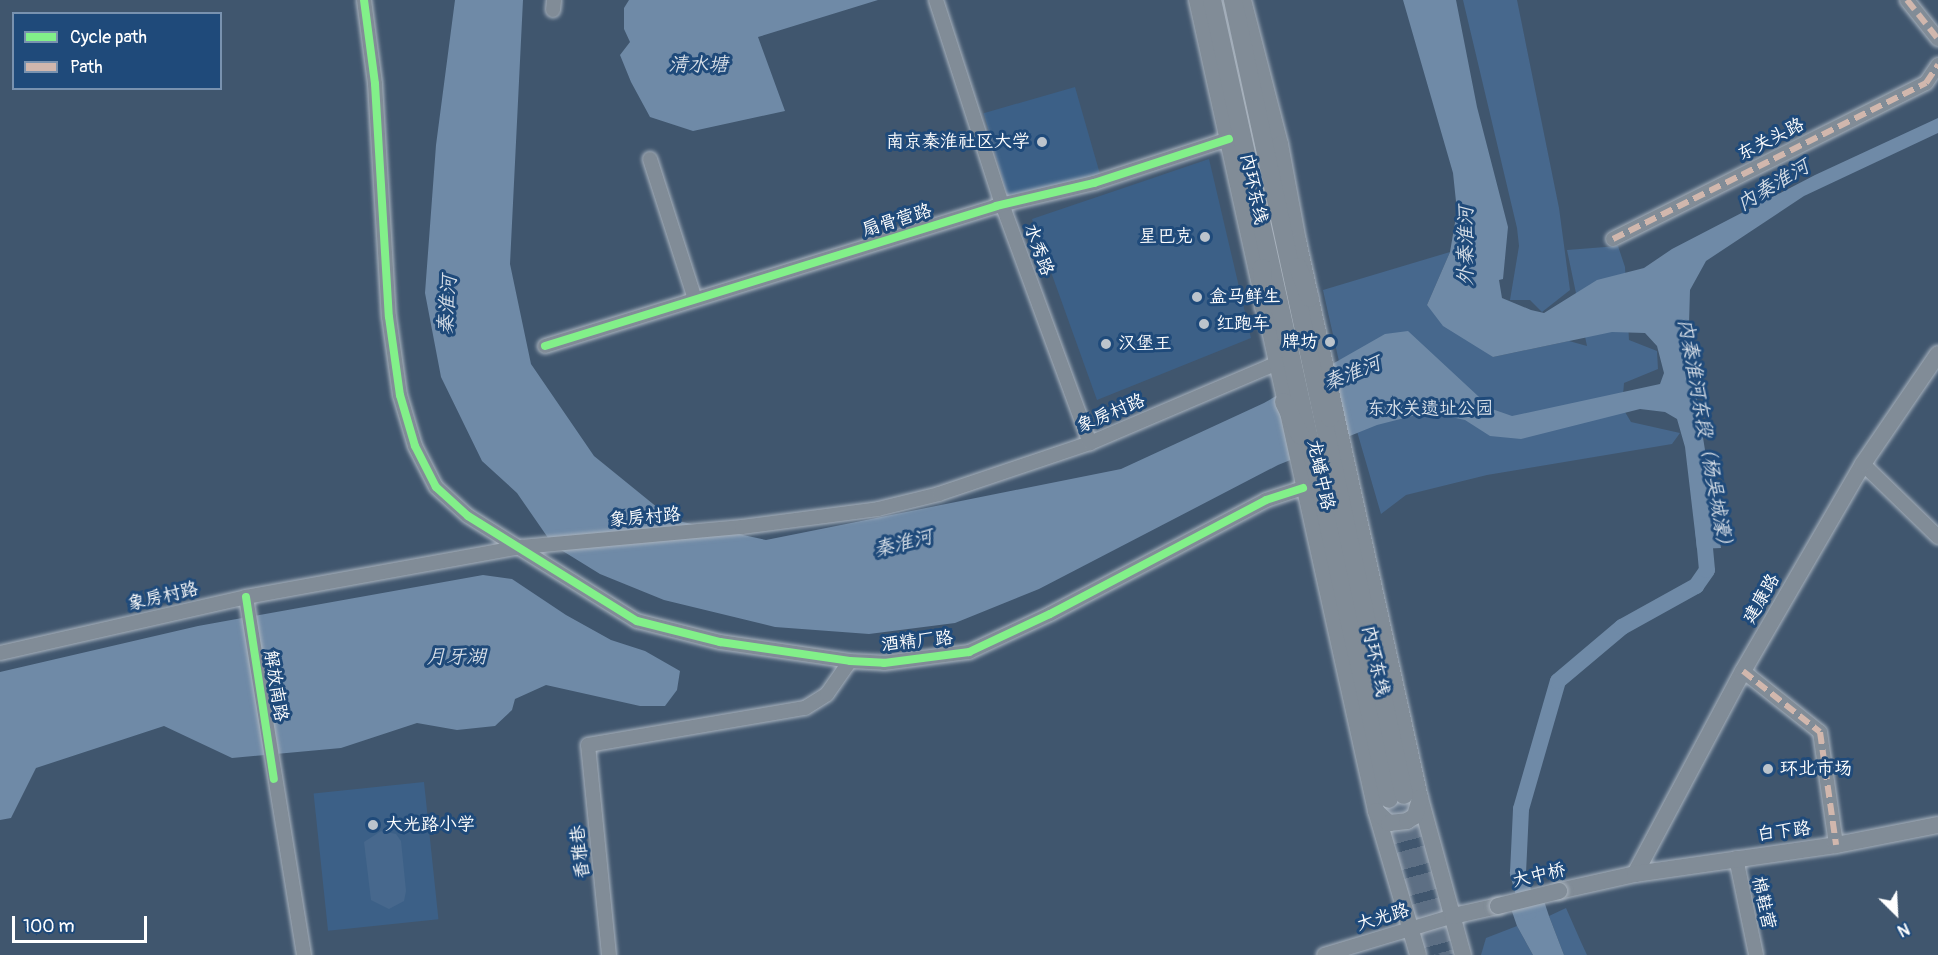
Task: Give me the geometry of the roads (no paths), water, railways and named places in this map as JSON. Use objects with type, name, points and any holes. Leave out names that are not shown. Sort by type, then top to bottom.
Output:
[{"type":"highway","name":"内环东线","points":[[1212,0],[1261,225],[1303,373]]},
{"type":"highway","name":"内环东线","points":[[1233,0],[1278,218],[1303,373]]},
{"type":"highway","points":[[1278,218],[1310,298]]},
{"type":"highway","points":[[1261,225],[1264,308]]},
{"type":"highway","points":[[1303,373],[1321,459]]},
{"type":"highway","points":[[1321,459],[1330,388]]},
{"type":"highway","points":[[1284,402],[1321,459]]},
{"type":"highway","name":"内环东线","points":[[1321,459],[1397,801]]},
{"type":"main road","points":[[1197,0],[1229,139],[1275,364],[1303,373],[1330,388]]},
{"type":"main road","points":[[1243,0],[1280,144],[1310,298],[1303,373],[1284,402]]},
{"type":"main road","name":"建康路","points":[[1635,874],[1743,671],[1863,464],[1938,354]]},
{"type":"main road","name":"龙蟠中路","points":[[1321,459],[1303,488],[1397,801],[1452,916],[1463,955]]},
{"type":"main road","name":"龙蟠中路","points":[[1397,801],[1410,929],[1418,955]]},
{"type":"main road","name":"白下路","points":[[1635,874],[1836,845],[1938,825]]},
{"type":"main road","name":"大中桥","points":[[1452,916],[1635,874]]},
{"type":"street","name":"酒精厂路","points":[[364,0],[375,84],[389,317],[400,395],[415,446],[436,487],[468,516],[637,621],[720,642],[850,661],[884,663],[969,652],[1050,614],[1266,500],[1303,488]]},
{"type":"street","name":"水秀路","points":[[936,0],[1002,204],[1090,443]]},
{"type":"street","points":[[1907,0],[1938,39]]},
{"type":"street","name":"东关头路","points":[[1613,239],[1926,83],[1938,65]]},
{"type":"street","name":"扇骨营路","points":[[545,346],[1002,204],[1094,183],[1229,139]]},
{"type":"street","points":[[650,159],[695,298]]},
{"type":"street","name":"象房村路","points":[[0,652],[246,597],[521,547],[741,527],[888,507],[939,494],[1090,443],[1275,364]]},
{"type":"street","points":[[1863,464],[1938,537]]},
{"type":"street","name":"解放南路","points":[[246,597],[304,955]]},
{"type":"street","name":"香雅巷","points":[[609,955],[588,745],[805,708],[827,694],[850,661]]},
{"type":"street","points":[[1743,671],[1820,732],[1836,845]]},
{"type":"street","name":"棉鞋营","points":[[1736,858],[1756,955]]},
{"type":"street","name":"大光路","points":[[1324,955],[1452,916]]},
{"type":"water","points":[[455,0],[523,0],[510,264],[531,364],[594,456],[658,508],[678,521],[766,540],[1121,469],[1264,403],[1385,334],[1408,331],[1492,409],[1512,416],[1660,384],[1664,373],[1657,346],[1645,333],[1612,332],[1493,357],[1443,326],[1427,305],[1450,252],[1457,211],[1453,173],[1403,0],[1456,0],[1477,107],[1508,227],[1503,279],[1499,280],[1502,298],[1531,310],[1544,313],[1597,280],[1644,268],[1672,249],[1815,175],[1938,118],[1938,133],[1804,196],[1706,261],[1690,290],[1689,324],[1698,407],[1721,548],[1697,549],[1685,447],[1677,419],[1665,412],[1640,409],[1521,439],[1490,436],[1465,420],[1428,412],[1377,425],[1278,465],[1039,589],[955,623],[869,634],[775,627],[664,600],[600,574],[553,545],[517,493],[482,461],[441,377],[425,293],[436,145]]},
{"type":"water","name":"清水塘","points":[[629,0],[878,0],[758,37],[785,111],[693,131],[650,117],[631,82],[620,55],[630,42],[624,29],[624,8]]},
{"type":"water","name":"月牙湖","points":[[483,575],[512,579],[566,615],[611,640],[645,651],[680,671],[677,690],[665,706],[640,706],[546,685],[515,699],[512,710],[495,726],[457,730],[417,723],[341,748],[232,758],[164,726],[36,768],[11,818],[0,820],[0,672],[198,626]]},
{"type":"water","points":[[1542,895],[1564,955],[1533,955],[1517,926],[1509,903]]},
{"type":"waterway","name":"内秦淮河东段（杨吴城濠）","points":[[1529,912],[1518,873],[1521,809],[1558,681],[1622,627],[1696,586],[1707,570],[1703,527]]},
{"type":"tunnel","points":[[1404,795],[1449,955]]},
{"type":"tunnel","points":[[1389,799],[1434,955]]},
{"type":"place","name":"南京秦淮社区大学","points":[[1042,142]]},
{"type":"place","name":"星巴克","points":[[1205,237]]},
{"type":"place","name":"盒马鲜生","points":[[1197,297]]},
{"type":"place","name":"红跑车","points":[[1204,324]]},
{"type":"place","name":"牌坊","points":[[1330,342]]},
{"type":"place","name":"汉堡王","points":[[1106,344]]},
{"type":"place","name":"环北市场","points":[[1768,769]]},
{"type":"place","name":"大光路小学","points":[[373,825]]},
{"type":"water label","name":"内秦淮河","points":[[1773,185]]},
{"type":"water label","name":"外秦淮河","points":[[1465,246]]},
{"type":"water label","name":"秦淮河","points":[[447,305]]},
{"type":"water label","name":"秦淮河","points":[[1352,373]]},
{"type":"water label","name":"秦淮河","points":[[903,543]]},
{"type":"park label","name":"东水关遗址公园","points":[[1430,409]]}]
